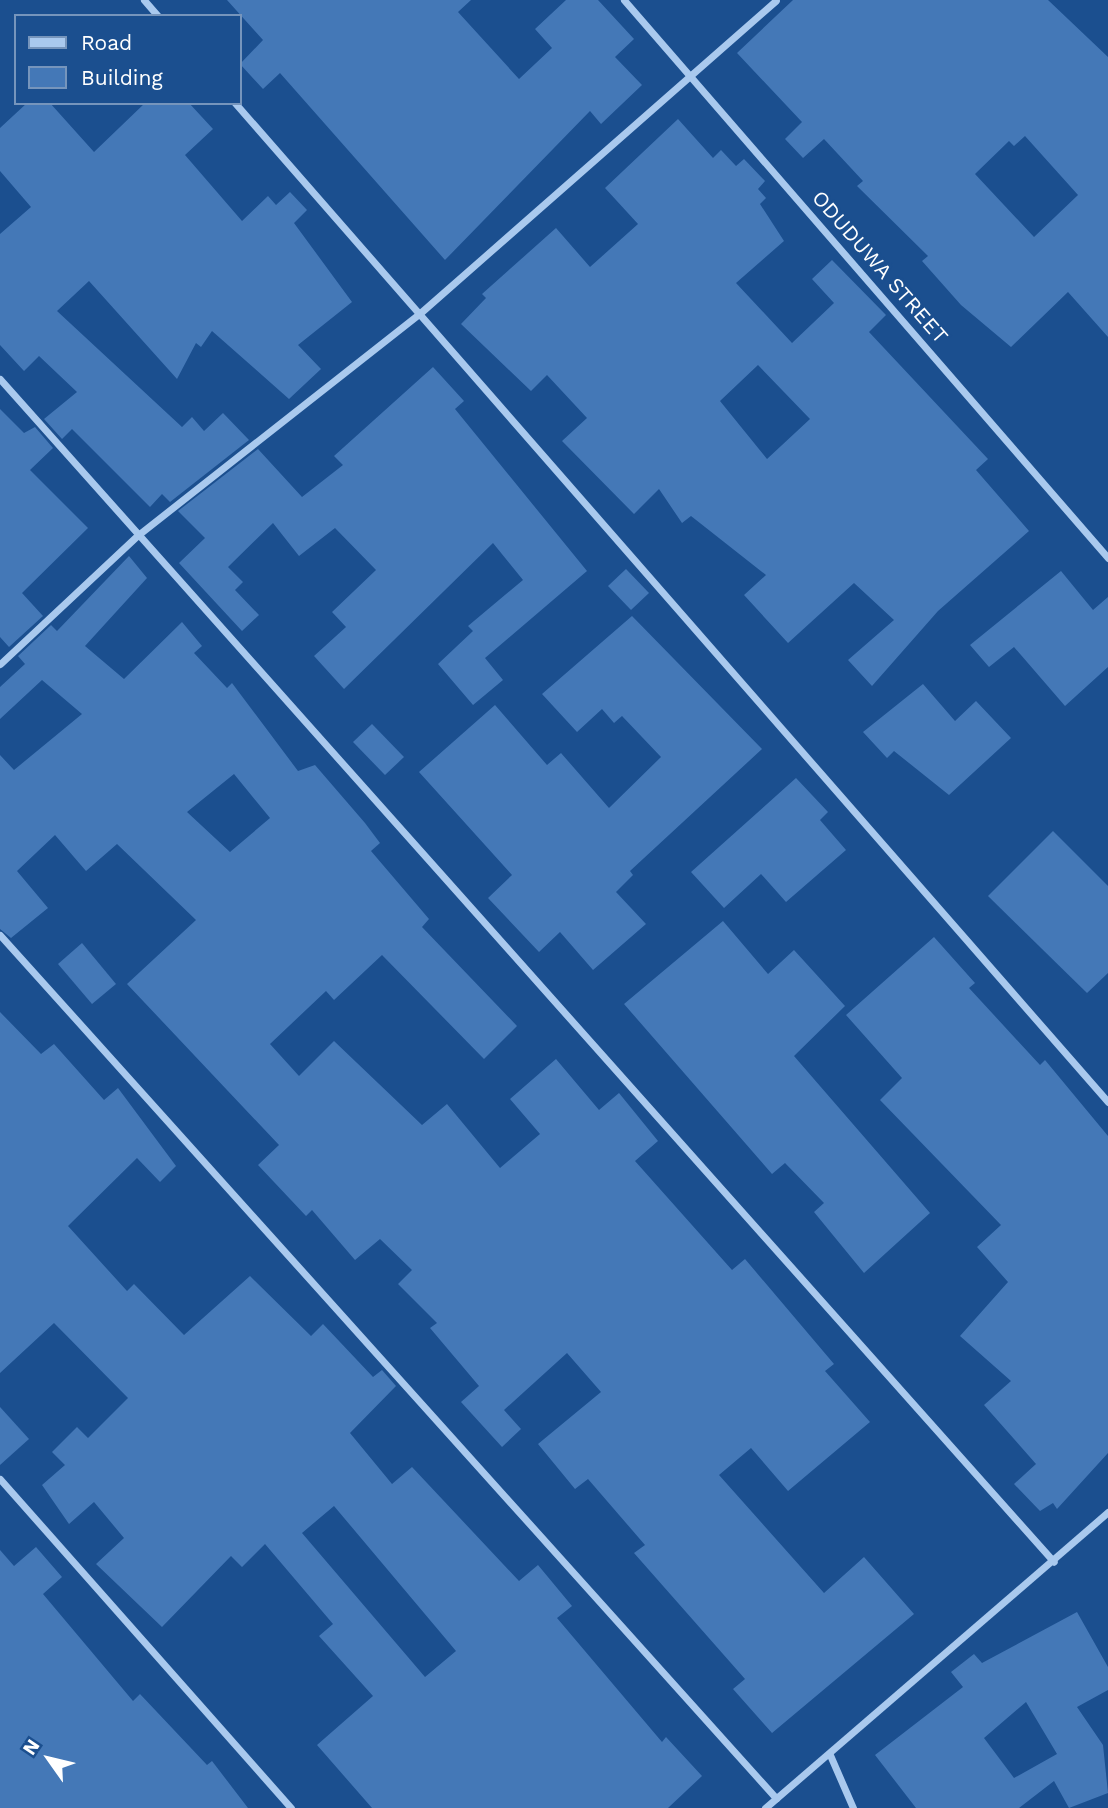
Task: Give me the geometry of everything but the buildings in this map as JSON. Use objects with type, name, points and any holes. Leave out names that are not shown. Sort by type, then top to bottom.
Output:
[{"type":"street","points":[[144,0],[156,14]]},
{"type":"street","name":"ODUDUWA STREET","points":[[624,0],[1108,558]]},
{"type":"street","points":[[0,664],[138,535],[419,314],[776,0]]},
{"type":"street","points":[[237,105],[1108,1102]]},
{"type":"street","points":[[0,379],[1054,1562]]},
{"type":"street","points":[[0,935],[776,1798]]},
{"type":"street","points":[[0,1479],[291,1808]]},
{"type":"street","points":[[765,1808],[831,1755],[1108,1513]]},
{"type":"street","points":[[831,1755],[853,1808]]}]
